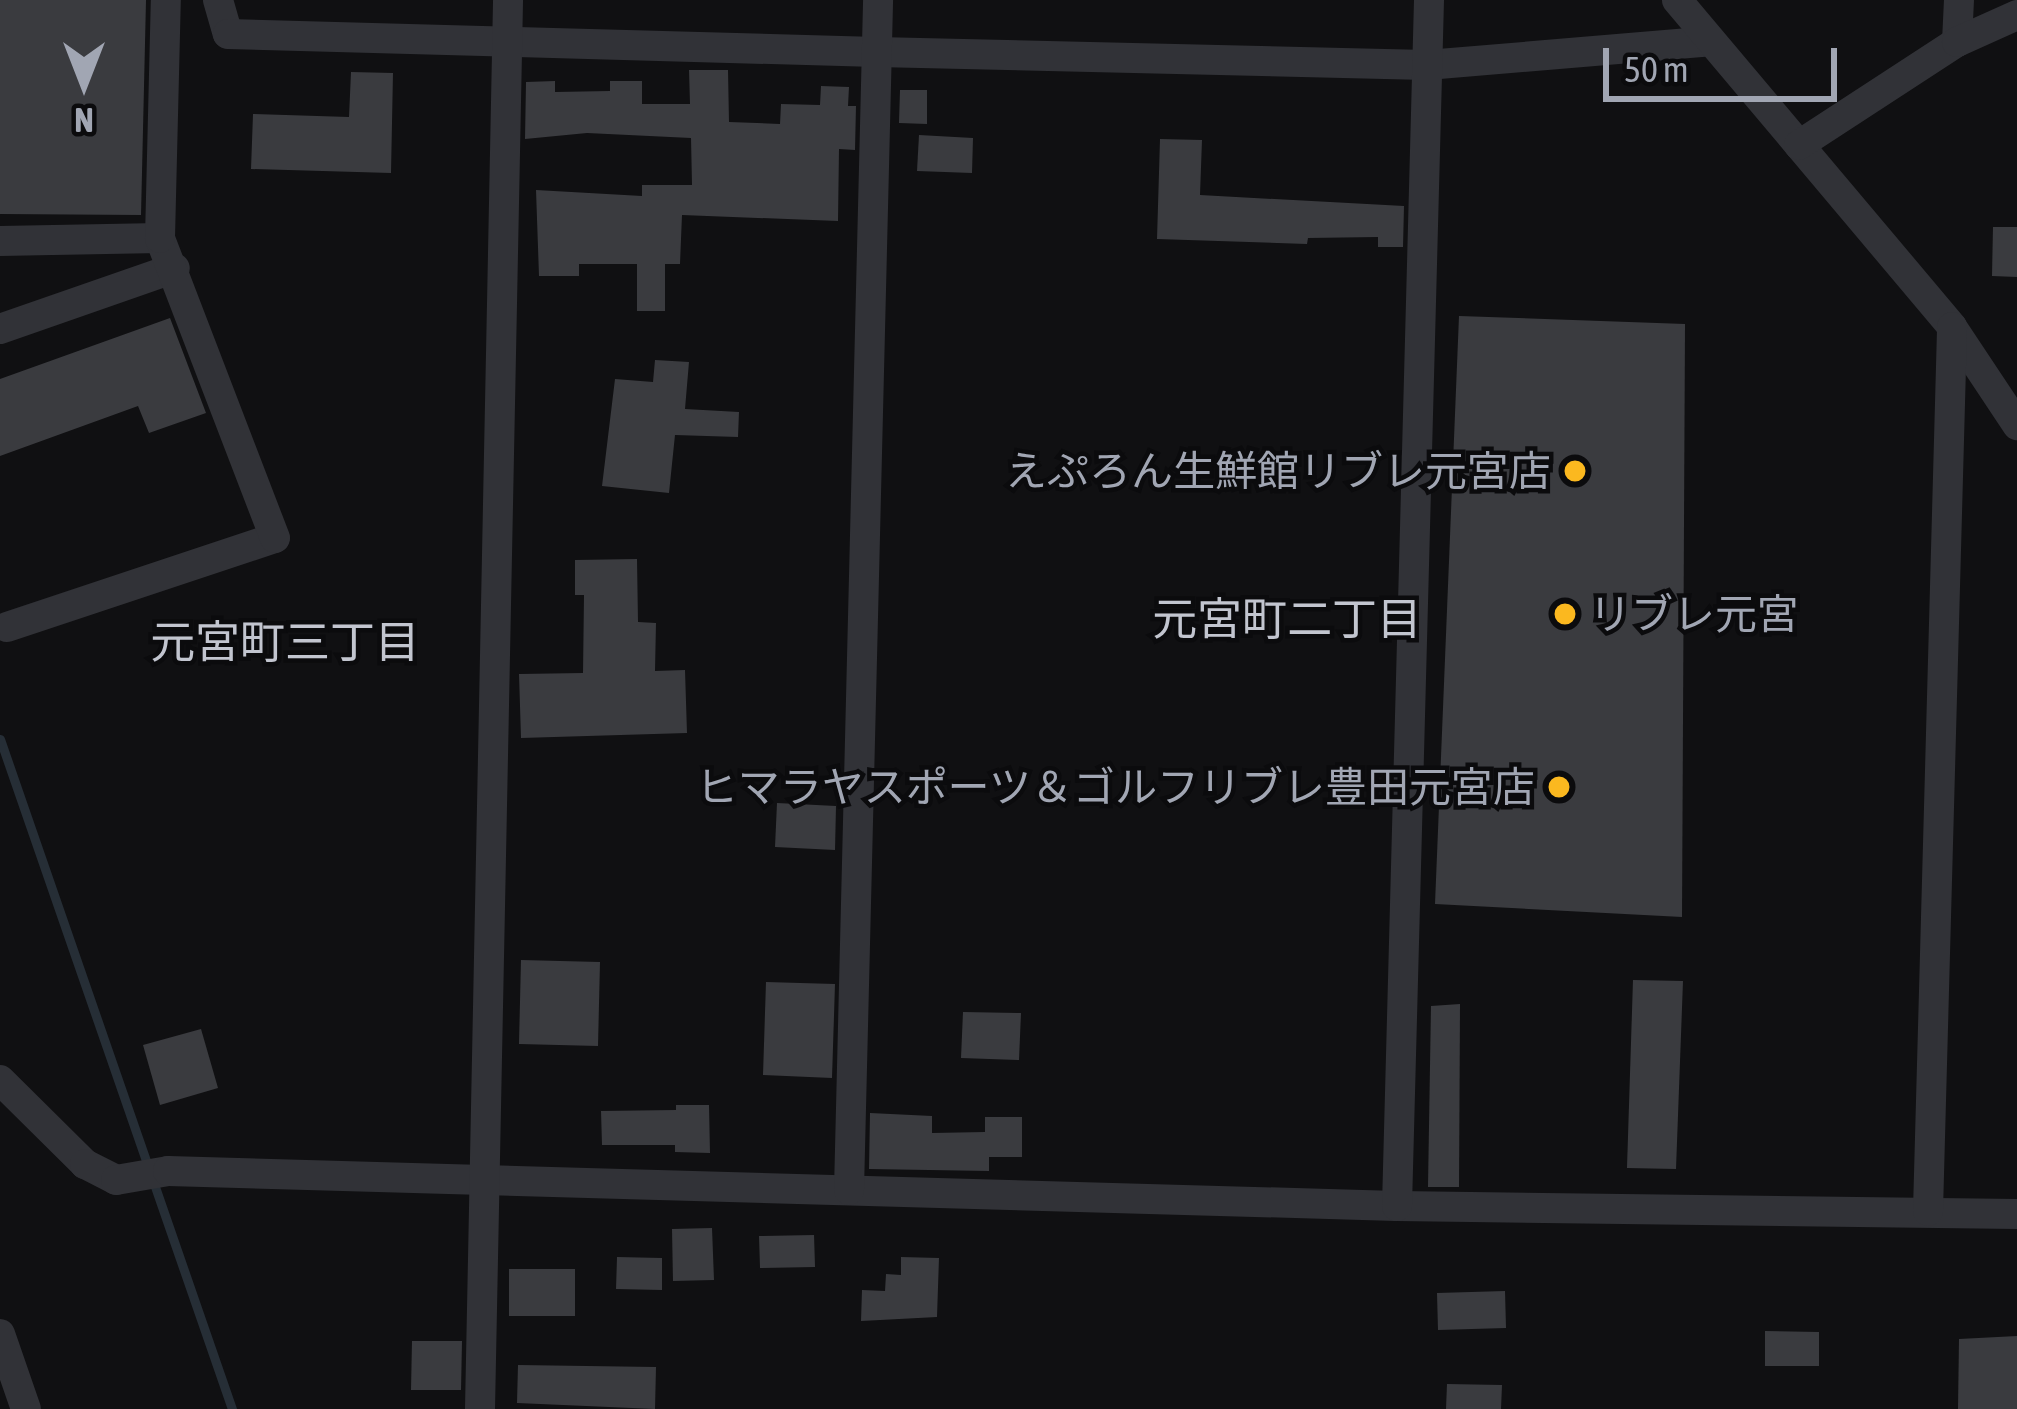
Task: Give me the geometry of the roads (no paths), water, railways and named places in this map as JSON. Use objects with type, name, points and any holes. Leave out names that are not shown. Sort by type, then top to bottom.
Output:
[{"type":"street","points":[[7,627],[275,538],[176,268],[160,238],[166,0]]},
{"type":"street","points":[[218,0],[228,34],[877,52],[1427,65],[1710,41]]},
{"type":"street","points":[[480,1409],[508,0]]},
{"type":"street","points":[[849,1190],[878,0]]},
{"type":"street","points":[[1397,1206],[1429,0]]},
{"type":"street","points":[[1677,0],[1952,327],[2017,425]]},
{"type":"street","points":[[1957,42],[1958,0]]},
{"type":"street","points":[[1799,145],[1957,42],[2017,15]]},
{"type":"street","points":[[0,241],[160,238]]},
{"type":"street","points":[[0,329],[176,268]]},
{"type":"street","points":[[1928,1211],[1952,327]]},
{"type":"street","points":[[0,1081],[85,1164],[116,1180],[168,1171],[1397,1206],[2017,1214]]},
{"type":"street","points":[[0,1334],[26,1409]]},
{"type":"waterway","points":[[0,739],[232,1409]]},
{"type":"place","name":"えぷろん生鮮館リブレ元宮店","points":[[1575,471]]},
{"type":"place","name":"リブレ元宮","points":[[1565,614]]},
{"type":"place","name":"ヒマラヤスポーツ＆ゴルフリブレ豊田元宮店","points":[[1559,787]]},
{"type":"district","name":"元宮町二丁目","points":[[1287,620]]},
{"type":"district","name":"元宮町三丁目","points":[[285,643]]}]
